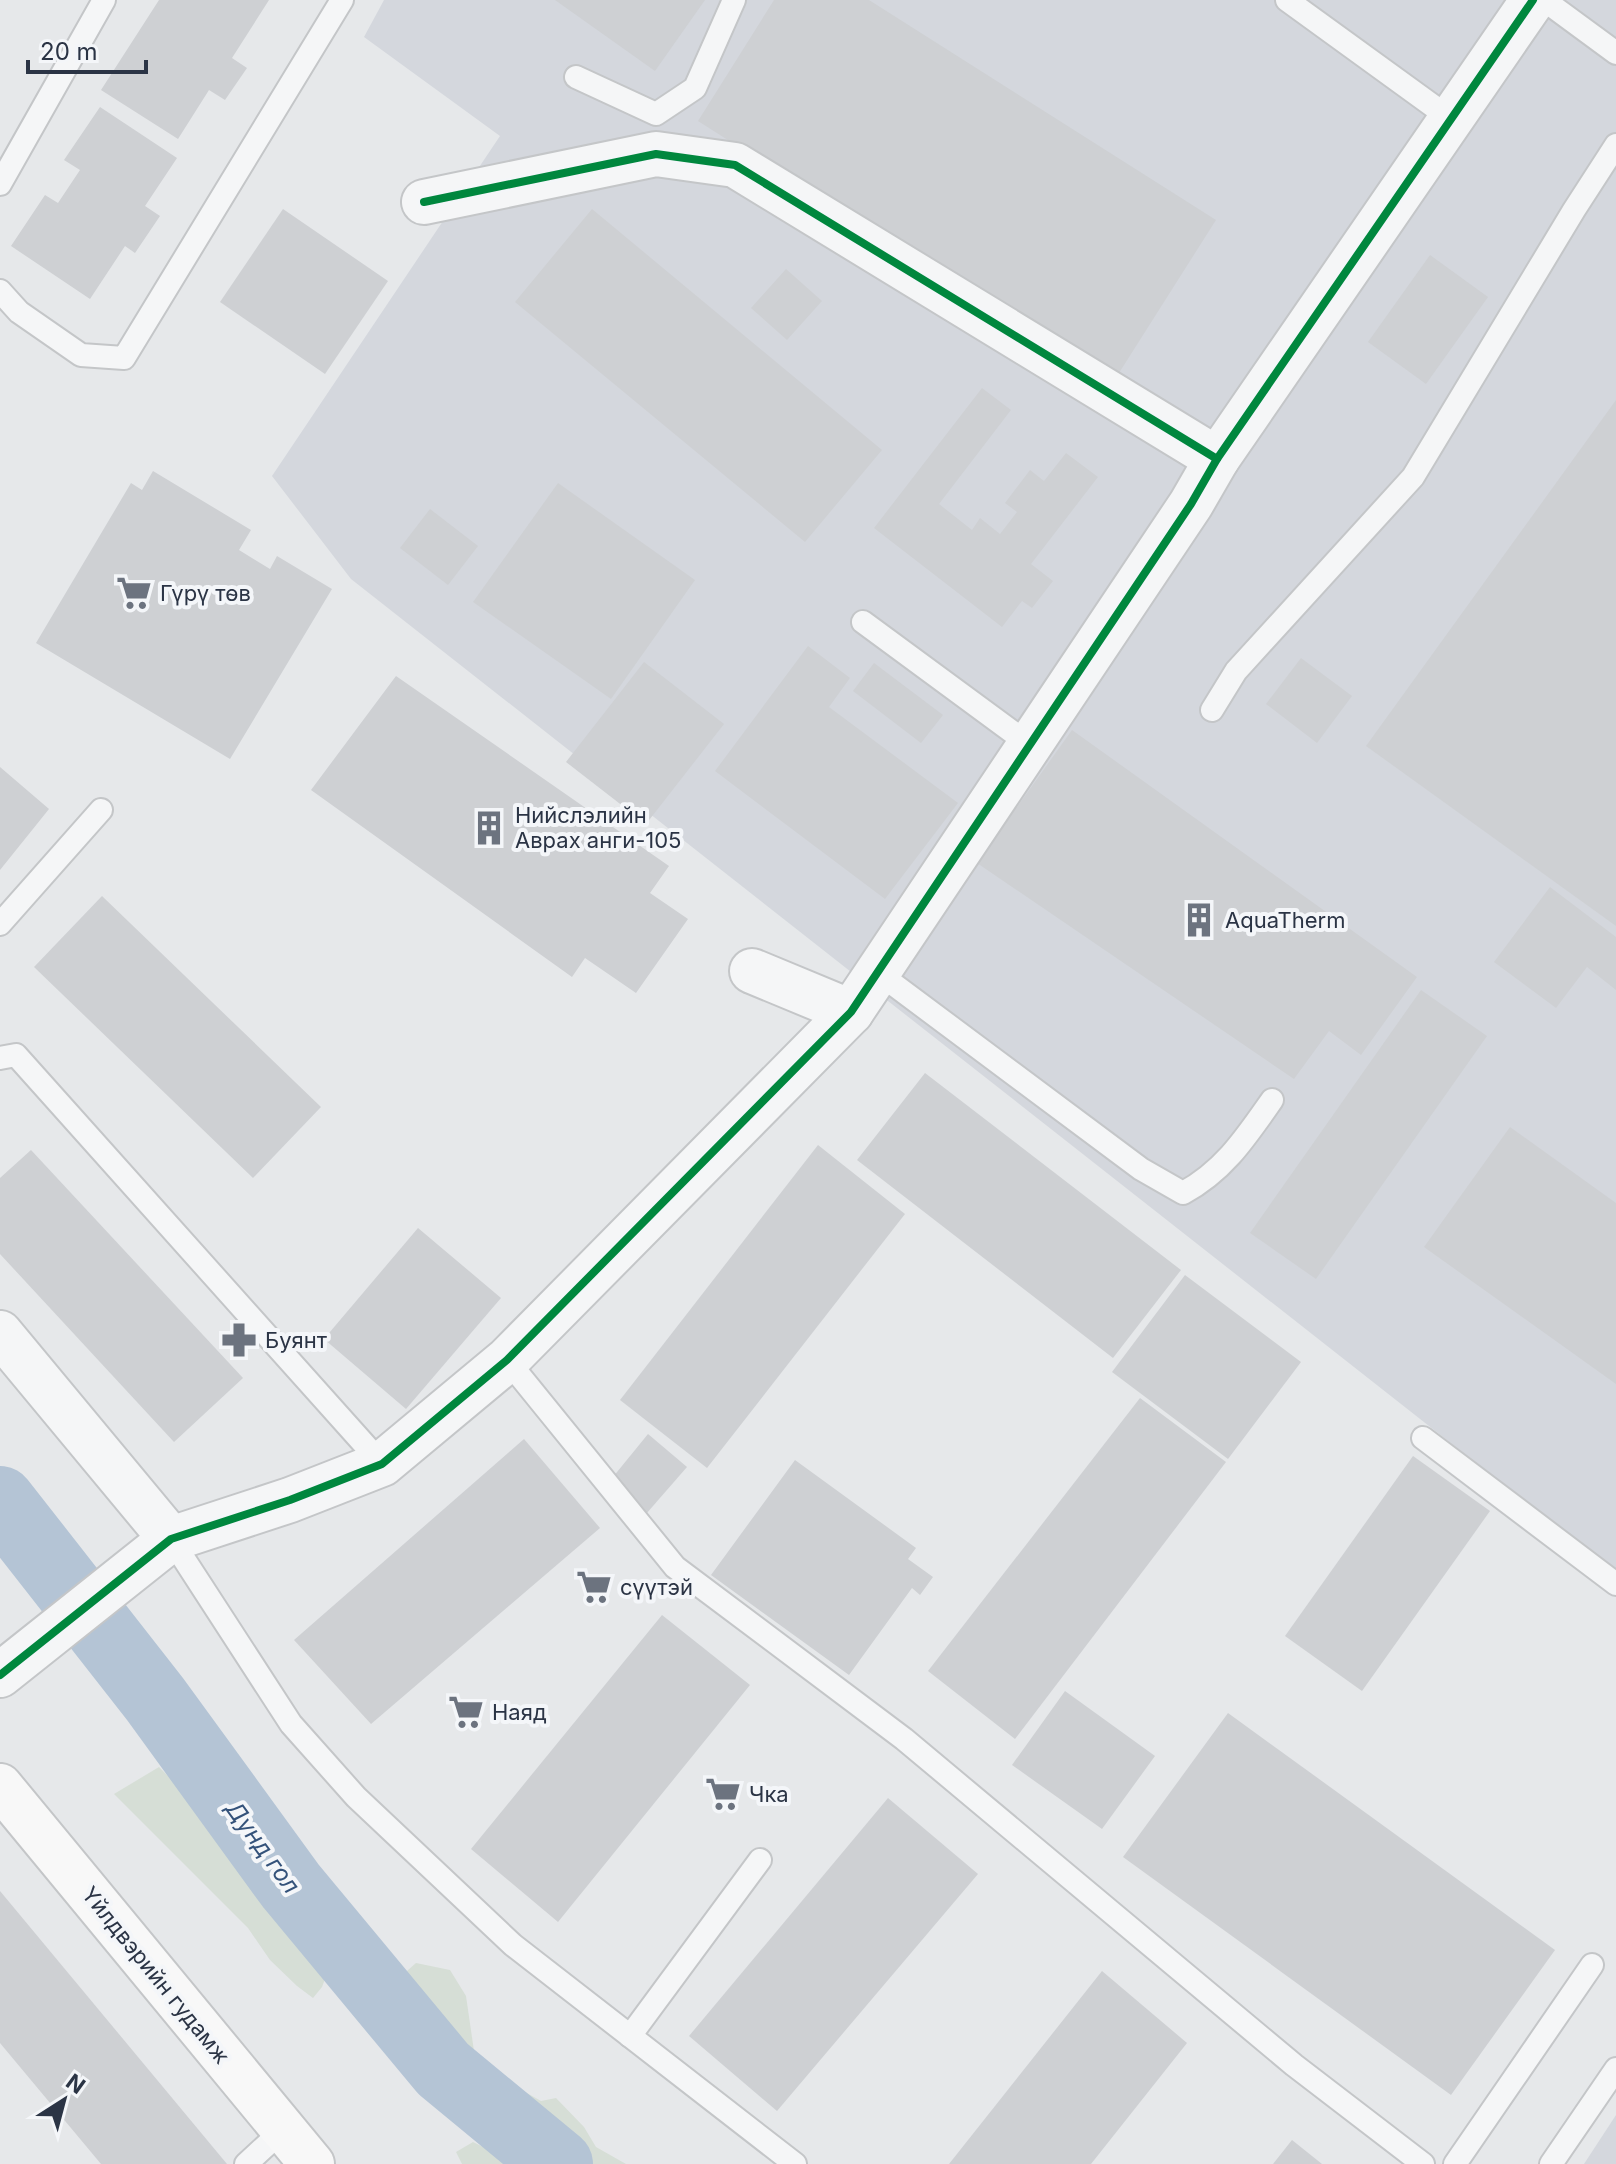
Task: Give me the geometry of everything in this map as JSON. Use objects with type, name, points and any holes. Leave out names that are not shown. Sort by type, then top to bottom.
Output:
[{"type":"main road","name":"Yйлдвэрийн гудамж","points":[[0,1786],[312,2164]]},
{"type":"street","points":[[0,1675],[156,1550],[382,1464],[507,1360],[851,1012],[1191,504],[1217,459],[1533,0]]},
{"type":"street","points":[[424,202],[656,154],[735,165],[1217,459]]},
{"type":"street","points":[[752,971],[851,1012]]},
{"type":"street","points":[[0,1333],[156,1550]]},
{"type":"lane","points":[[0,184],[104,0]]},
{"type":"lane","points":[[0,291],[19,312],[81,355],[124,358],[342,0]]},
{"type":"lane","points":[[576,77],[656,114],[695,88],[734,0]]},
{"type":"lane","points":[[1287,0],[1451,119]]},
{"type":"lane","points":[[1544,0],[1616,53]]},
{"type":"lane","points":[[1212,710],[1236,671],[1413,477],[1616,145]]},
{"type":"lane","points":[[863,622],[1030,745]]},
{"type":"lane","points":[[0,924],[101,810]]},
{"type":"lane","points":[[877,972],[1141,1169],[1183,1193],[1203,1182],[1234,1155],[1272,1100]]},
{"type":"lane","points":[[0,1058],[16,1055],[382,1464]]},
{"type":"lane","points":[[507,1360],[675,1567],[904,1739],[1294,2065],[1423,2164]]},
{"type":"lane","points":[[1423,1438],[1616,1584]]},
{"type":"lane","points":[[156,1550],[291,1724],[356,1797],[513,1945],[795,2164]]},
{"type":"lane","points":[[630,2036],[760,1860]]},
{"type":"lane","points":[[1455,2164],[1592,1965]]},
{"type":"lane","points":[[1551,2164],[1616,2069]]},
{"type":"lane","points":[[246,2164],[283,2130]]},
{"type":"shaded area","points":[[384,0],[1616,0],[1616,1573],[351,579],[272,476],[500,136],[364,37]]},
{"type":"shaded area","points":[[159,1767],[298,1906],[314,1932],[334,1955],[322,1987],[313,1998],[270,1960],[248,1928],[114,1794]]},
{"type":"shaded area","points":[[416,1963],[450,1970],[466,1996],[474,2051],[465,2062],[423,2026],[401,1992],[398,1979]]},
{"type":"shaded area","points":[[525,2092],[541,2101],[556,2098],[584,2127],[596,2147],[626,2164],[581,2164],[551,2147],[501,2102]]},
{"type":"shaded area","points":[[1616,2115],[1616,2164],[1584,2164]]},
{"type":"shaded area","points":[[473,2142],[518,2164],[462,2164],[456,2152]]},
{"type":"building","points":[[159,0],[269,0],[232,58],[247,68],[225,100],[209,90],[178,139],[101,90]]},
{"type":"building","points":[[555,0],[705,0],[655,71]]},
{"type":"building","points":[[774,0],[869,0],[1216,220],[1112,384],[698,121]]},
{"type":"building","points":[[100,107],[177,158],[145,206],[160,216],[135,253],[125,246],[90,299],[11,246],[45,195],[58,203],[80,170],[64,160]]},
{"type":"building","points":[[283,209],[388,281],[325,374],[220,302]]},
{"type":"building","points":[[592,209],[882,450],[805,542],[515,302]]},
{"type":"building","points":[[1430,255],[1488,297],[1426,384],[1368,342]]},
{"type":"building","points":[[786,269],[822,301],[787,340],[751,308]]},
{"type":"building","points":[[982,388],[1011,410],[939,504],[972,530],[980,518],[1000,534],[1017,512],[1005,503],[1030,470],[1044,481],[1066,453],[1098,477],[1031,564],[1053,581],[1032,608],[1022,601],[1002,627],[874,528]]},
{"type":"building","points":[[1616,400],[1616,926],[1366,746]]},
{"type":"building","points":[[153,471],[251,530],[239,550],[270,569],[277,556],[332,589],[230,759],[36,643],[131,483],[142,490]]},
{"type":"building","points":[[558,483],[695,580],[611,699],[473,602]]},
{"type":"building","points":[[430,509],[478,546],[448,585],[400,548]]},
{"type":"building","points":[[808,646],[850,678],[829,707],[958,803],[885,899],[715,771]]},
{"type":"building","points":[[1301,658],[1352,696],[1317,743],[1266,704]]},
{"type":"building","points":[[644,662],[724,724],[646,824],[566,762]]},
{"type":"building","points":[[874,663],[943,715],[921,743],[853,691]]},
{"type":"building","name":"Нийслэлийн Аврах анги-105","points":[[396,676],[669,866],[650,893],[688,919],[636,993],[585,958],[572,977],[311,790]]},
{"type":"building","name":"AquaTherm","points":[[1072,730],[1417,977],[1361,1055],[1329,1031],[1294,1079],[977,863]]},
{"type":"building","points":[[0,767],[49,809],[0,870]]},
{"type":"building","points":[[1550,887],[1616,937],[1616,990],[1587,967],[1556,1008],[1494,962]]},
{"type":"building","points":[[102,896],[321,1107],[253,1178],[34,967]]},
{"type":"building","points":[[1421,990],[1487,1036],[1316,1279],[1250,1233]]},
{"type":"building","points":[[925,1073],[1181,1270],[1113,1358],[857,1160]]},
{"type":"building","points":[[1510,1127],[1616,1203],[1616,1384],[1424,1247]]},
{"type":"building","points":[[818,1145],[905,1214],[707,1468],[620,1400]]},
{"type":"building","points":[[31,1150],[243,1378],[174,1442],[0,1254],[0,1178]]},
{"type":"building","points":[[418,1228],[501,1298],[406,1409],[324,1339]]},
{"type":"building","points":[[1185,1275],[1301,1362],[1228,1459],[1112,1372]]},
{"type":"building","points":[[1140,1398],[1226,1462],[1015,1739],[928,1671]]},
{"type":"building","points":[[648,1434],[687,1467],[646,1514],[613,1477]]},
{"type":"building","points":[[524,1439],[600,1528],[371,1724],[294,1640]]},
{"type":"building","points":[[1413,1456],[1490,1511],[1362,1691],[1285,1636]]},
{"type":"building","points":[[795,1460],[916,1548],[908,1559],[933,1577],[920,1595],[912,1588],[849,1675],[711,1575]]},
{"type":"building","points":[[662,1615],[750,1685],[558,1922],[471,1849]]},
{"type":"building","points":[[1065,1691],[1155,1756],[1102,1829],[1012,1765]]},
{"type":"building","points":[[1228,1713],[1555,1950],[1451,2095],[1123,1857]]},
{"type":"building","points":[[888,1798],[978,1874],[777,2111],[689,2036]]},
{"type":"building","points":[[0,1891],[227,2164],[101,2164],[0,2043]]},
{"type":"building","points":[[1102,1971],[1187,2043],[1091,2164],[949,2164]]},
{"type":"building","points":[[1292,2140],[1322,2164],[1273,2164]]},
{"type":"waterway","name":"Дунд гол","points":[[0,1501],[155,1699],[291,1886],[443,2069],[558,2164]]},
{"type":"cycle path","points":[[0,1675],[171,1539],[290,1500],[382,1464],[507,1360],[851,1012],[1191,504],[1217,459],[1533,0]]},
{"type":"cycle path","points":[[424,202],[656,154],[735,165],[1217,459]]},
{"type":"place","name":"Гүрү төв","points":[[134,593]]},
{"type":"place","name":"Нийслэлийн Аврах анги-105","points":[[489,828]]},
{"type":"place","name":"AquaTherm","points":[[1199,920]]},
{"type":"place","name":"Буянт","points":[[239,1340]]},
{"type":"place","name":"сүүтэй","points":[[594,1587]]},
{"type":"place","name":"Наяд","points":[[466,1712]]},
{"type":"place","name":"Чка","points":[[723,1794]]}]
